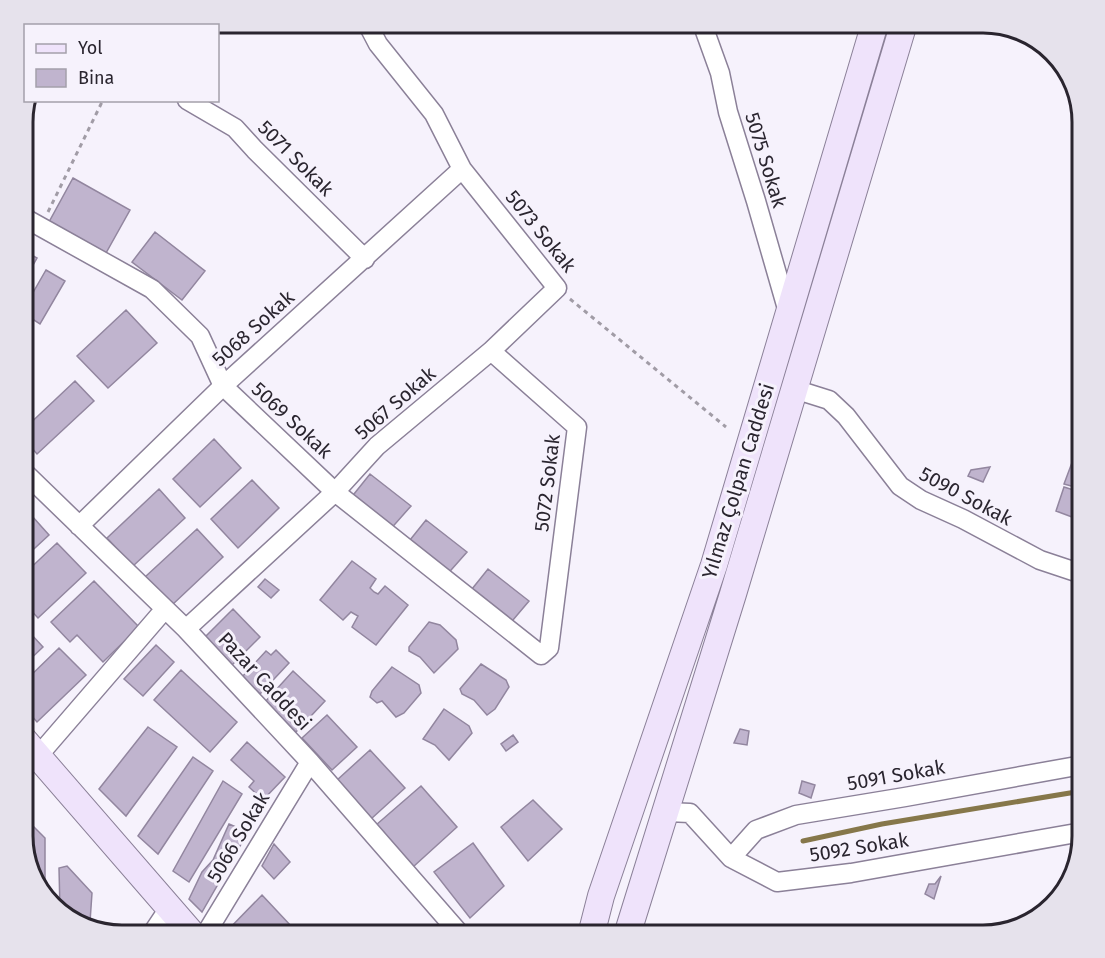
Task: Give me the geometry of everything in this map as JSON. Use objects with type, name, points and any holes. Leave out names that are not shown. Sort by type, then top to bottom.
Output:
[{"type":"main road","name":"Yılmaz Çolpan Caddesi","points":[[594,925],[714,564],[872,33]]},
{"type":"main road","name":"Yılmaz Çolpan Caddesi","points":[[631,925],[667,812],[901,33]]},
{"type":"main road","points":[[33,750],[184,925]]},
{"type":"street","name":"5073 Sokak","points":[[372,33],[378,44],[434,114],[462,169],[557,288]]},
{"type":"street","name":"5075 Sokak","points":[[706,33],[720,73],[728,112],[788,312]]},
{"type":"street","name":"5071 Sokak","points":[[190,102],[235,128],[365,259]]},
{"type":"street","name":"5068 Sokak","points":[[79,526],[223,386],[462,169]]},
{"type":"street","name":"5069 Sokak","points":[[33,223],[152,289],[200,336],[223,386],[335,492],[541,655]]},
{"type":"street","name":"5067 Sokak","points":[[186,629],[335,492],[378,446],[491,351],[557,288]]},
{"type":"street","name":"5072 Sokak","points":[[491,351],[577,427],[549,648],[541,655]]},
{"type":"street","name":"5090 Sokak","points":[[794,389],[829,400],[846,416],[900,486],[921,500],[963,519],[1040,560],[1072,571]]},
{"type":"street","name":"Pazar Caddesi","points":[[33,481],[186,629],[310,762],[451,925]]},
{"type":"street","points":[[33,744],[164,610]]},
{"type":"street","name":"5066 Sokak","points":[[212,925],[310,762]]},
{"type":"street","name":"5091 Sokak","points":[[731,858],[756,831],[796,814],[1072,767]]},
{"type":"street","name":"5092 Sokak","points":[[667,812],[690,813],[731,858],[777,882],[851,873],[1072,834]]},
{"type":"street","points":[[158,925],[169,908]]},
{"type":"path","points":[[40,227],[102,102]]},
{"type":"path","name":"5073 Sokak","points":[[557,288],[726,427]]},
{"type":"building","points":[[73,178],[130,210],[106,253],[49,222]]},
{"type":"building","points":[[155,232],[205,271],[182,300],[132,262]]},
{"type":"building","points":[[46,270],[65,281],[40,324],[33,319],[33,293]]},
{"type":"building","points":[[126,310],[157,343],[108,388],[77,356]]},
{"type":"building","points":[[75,381],[94,401],[37,454],[33,449],[33,421]]},
{"type":"building","points":[[214,439],[241,468],[200,507],[173,479]]},
{"type":"building","points":[[1072,463],[1072,486],[1064,484]]},
{"type":"building","points":[[990,467],[983,482],[968,476],[971,470]]},
{"type":"building","points":[[370,474],[411,506],[388,532],[350,499]]},
{"type":"building","points":[[252,480],[279,508],[238,548],[211,519]]},
{"type":"building","points":[[1064,487],[1072,490],[1072,517],[1056,511]]},
{"type":"building","points":[[159,489],[185,518],[133,566],[107,538]]},
{"type":"building","points":[[33,517],[49,535],[33,550]]},
{"type":"building","points":[[426,520],[467,552],[444,578],[406,545]]},
{"type":"building","points":[[197,529],[223,557],[171,606],[145,577]]},
{"type":"building","points":[[57,543],[86,573],[38,618],[33,613],[33,566]]},
{"type":"building","points":[[352,561],[376,579],[370,588],[374,592],[378,594],[385,586],[408,605],[376,645],[352,627],[358,616],[351,612],[343,620],[320,600]]},
{"type":"building","points":[[488,569],[529,601],[507,627],[468,594]]},
{"type":"building","points":[[265,579],[279,590],[271,598],[258,587]]},
{"type":"building","points":[[94,581],[139,627],[103,662],[77,635],[70,642],[51,622]]},
{"type":"building","points":[[233,609],[260,637],[231,666],[204,638]]},
{"type":"building","points":[[429,622],[440,625],[456,640],[458,649],[434,673],[420,657],[409,651],[409,647]]},
{"type":"building","points":[[33,636],[43,647],[33,656]]},
{"type":"building","points":[[156,645],[174,662],[143,696],[124,679]]},
{"type":"building","points":[[59,648],[86,675],[37,722],[33,717],[33,673]]},
{"type":"building","points":[[276,650],[289,663],[260,694],[242,677],[266,651],[271,655]]},
{"type":"building","points":[[481,664],[506,680],[509,687],[495,709],[487,715],[474,700],[462,694],[460,689]]},
{"type":"building","points":[[392,667],[419,685],[421,693],[404,713],[396,717],[382,701],[377,703],[370,697],[372,691]]},
{"type":"building","points":[[181,670],[237,722],[210,752],[154,700]]},
{"type":"building","points":[[293,671],[325,701],[296,732],[265,702]]},
{"type":"building","points":[[444,709],[469,726],[472,733],[449,760],[435,745],[423,739]]},
{"type":"building","points":[[327,715],[357,747],[332,770],[302,738]]},
{"type":"building","points":[[148,727],[177,747],[126,816],[99,789]]},
{"type":"building","points":[[740,729],[749,731],[747,745],[734,743]]},
{"type":"building","points":[[513,735],[518,742],[506,751],[501,744]]},
{"type":"building","points":[[247,742],[285,777],[263,800],[249,787],[254,781],[231,760]]},
{"type":"building","points":[[370,750],[405,788],[371,819],[336,781]]},
{"type":"building","points":[[193,757],[213,771],[158,854],[138,836]]},
{"type":"building","points":[[223,781],[242,794],[189,882],[173,871]]},
{"type":"building","points":[[802,781],[815,785],[811,798],[799,793]]},
{"type":"building","points":[[421,786],[457,827],[413,867],[376,825]]},
{"type":"building","points":[[533,800],[562,829],[528,861],[501,827]]},
{"type":"building","points":[[229,824],[248,832],[202,912],[189,899],[202,872],[213,860]]},
{"type":"building","points":[[33,826],[45,838],[45,880],[36,859]]},
{"type":"building","points":[[473,843],[504,886],[470,918],[434,872]]},
{"type":"building","points":[[274,844],[290,862],[274,879],[262,866]]},
{"type":"building","points":[[67,866],[92,893],[90,919],[60,899],[59,868]]},
{"type":"building","points":[[941,876],[934,899],[925,894],[929,884],[935,884]]},
{"type":"building","points":[[262,895],[290,925],[233,925]]},
{"type":"waterway","points":[[803,841],[882,824],[1072,793]]}]
